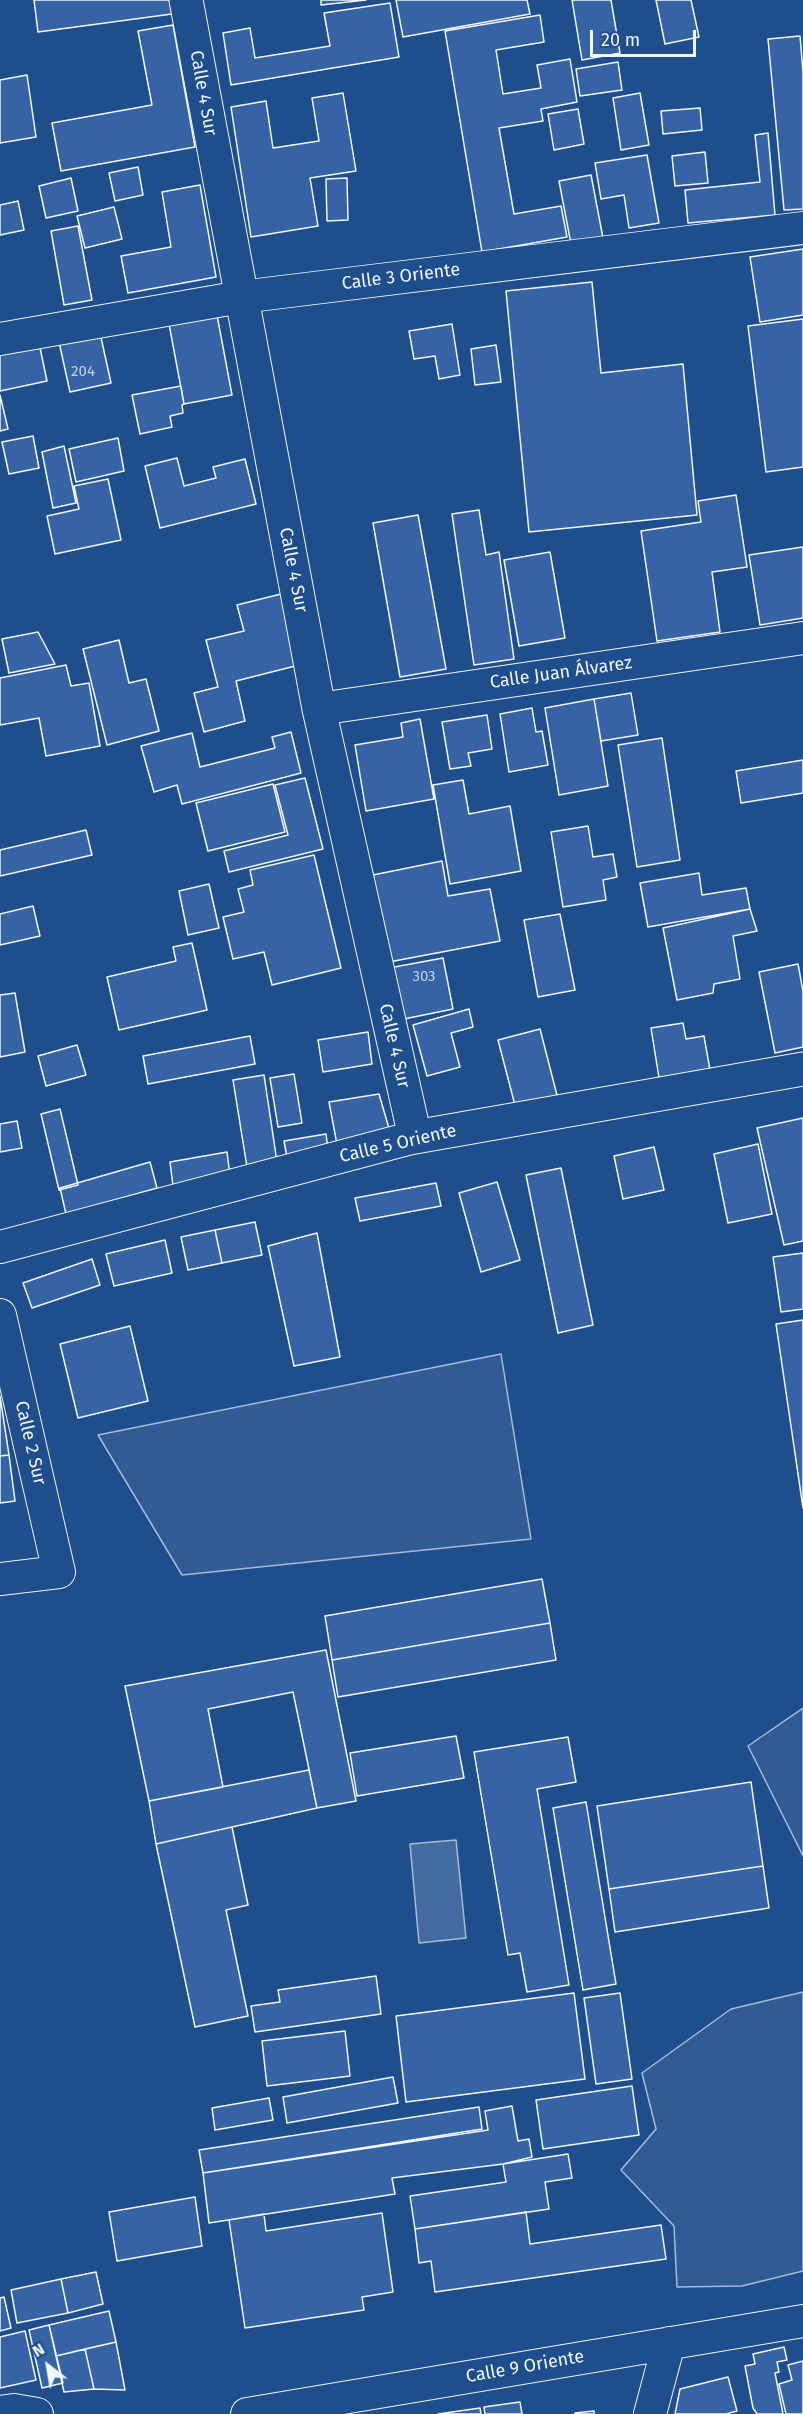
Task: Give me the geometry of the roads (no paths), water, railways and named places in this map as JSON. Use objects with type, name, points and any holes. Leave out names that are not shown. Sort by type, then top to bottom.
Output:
[{"type":"main road","name":"Calle 4 Sur","points":[[186,0],[319,709],[415,1137]]},
{"type":"main road","name":"Calle 5 Oriente","points":[[415,1137],[803,1069]]},
{"type":"street","name":"Calle 3 Oriente","points":[[0,339],[241,297],[803,228]]},
{"type":"street","name":"Calle Juan Álvarez","points":[[319,709],[803,638]]},
{"type":"street","name":"Calle 5 Oriente","points":[[0,1247],[415,1137]]},
{"type":"street","name":"Calle 2 Sur","points":[[0,1315],[59,1572],[0,1579]]},
{"type":"street","name":"Calle 9 Oriente","points":[[247,2414],[803,2321]]},
{"type":"street","points":[[650,2414],[669,2343]]},
{"type":"street","points":[[0,2412],[14,2410],[37,2414]]}]
